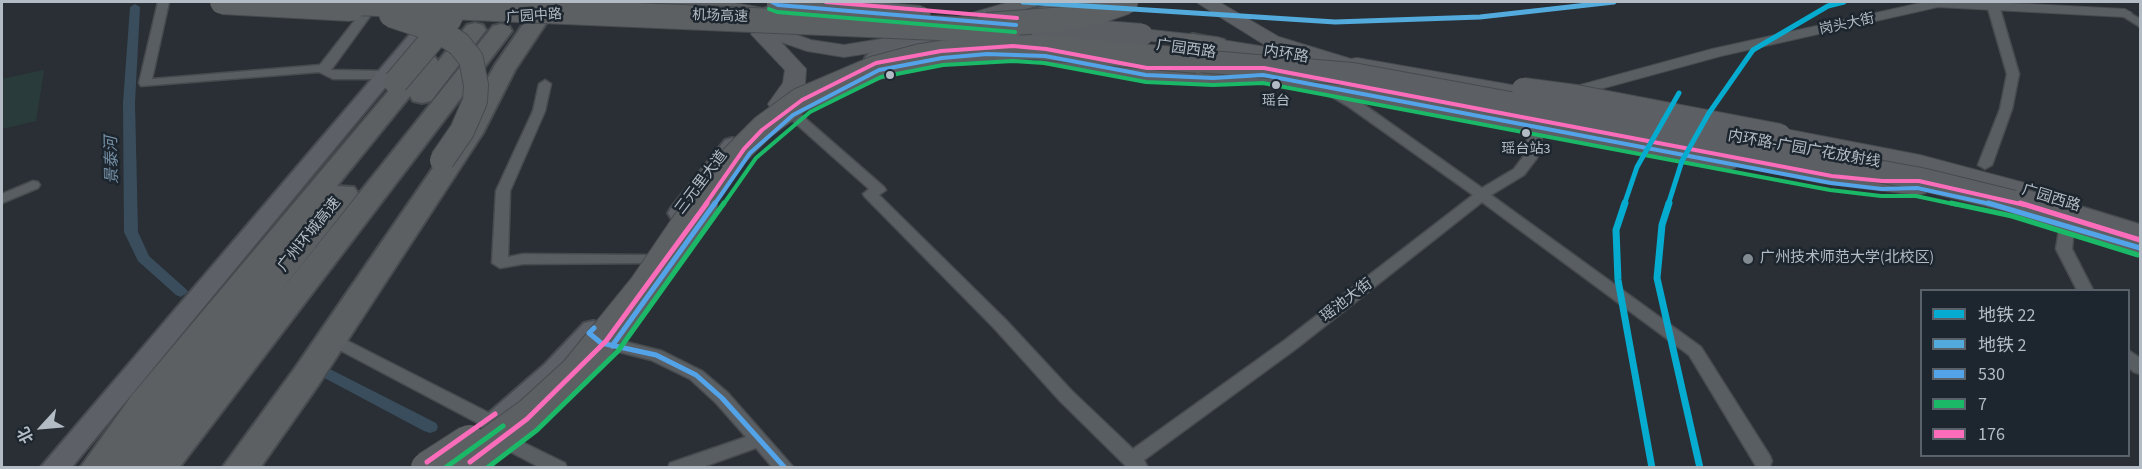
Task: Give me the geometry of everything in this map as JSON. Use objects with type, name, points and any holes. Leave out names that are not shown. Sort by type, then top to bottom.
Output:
[{"type":"highway","points":[[221,468],[453,144],[473,109],[476,85],[471,59],[459,44],[440,31],[416,21],[370,11],[222,2]]},
{"type":"highway","name":"机场高速","points":[[332,2],[841,22],[912,31],[1140,37],[1209,49]]},
{"type":"highway","name":"广州环城高速","points":[[120,468],[498,2]]},
{"type":"highway","points":[[573,2],[604,7],[756,14],[841,22]]},
{"type":"highway","points":[[912,31],[1053,21],[1092,14],[1126,2]]},
{"type":"highway","points":[[98,468],[158,387],[330,180],[434,21],[462,6]]},
{"type":"highway","points":[[88,468],[114,429],[396,82],[462,6]]},
{"type":"highway","points":[[240,468],[307,376],[470,133],[531,10]]},
{"type":"highway","name":"广州环城高速","points":[[159,468],[501,31],[531,10]]},
{"type":"highway","points":[[185,468],[405,172],[501,31]]},
{"type":"highway","points":[[455,468],[530,414],[576,372],[611,332],[734,156],[763,127],[814,93],[868,70],[937,53],[1001,47],[1209,49],[1341,83],[1822,176],[1917,188]]},
{"type":"highway","name":"内环路-广园广花放射线","points":[[1209,49],[1911,178],[2004,199],[2140,239]]},
{"type":"highway","points":[[1349,65],[1576,96],[1920,162],[2016,188]]},
{"type":"highway","name":"内环路-广园广花放射线","points":[[1349,65],[1930,174],[2022,195],[2140,228]]},
{"type":"highway","points":[[429,468],[491,425],[545,381],[616,309],[684,230]]},
{"type":"main road","points":[[54,468],[385,75],[434,21],[405,12],[370,8],[216,2]]},
{"type":"main road","name":"广园西路","points":[[751,2],[779,8]]},
{"type":"main road","points":[[962,21],[979,11],[979,2]]},
{"type":"main road","points":[[779,8],[757,20],[768,31],[793,41],[830,50],[864,50],[912,31],[962,21],[1029,2]]},
{"type":"main road","name":"三元里大道","points":[[429,468],[552,407],[601,339],[648,260],[727,149],[786,110],[826,78],[898,50],[1044,2]]},
{"type":"main road","name":"三元里大道","points":[[601,339],[670,269],[750,153],[786,110],[944,44],[1076,2]]},
{"type":"main road","points":[[1084,2],[1053,18],[984,41],[980,46],[990,50],[1052,52],[1134,70],[1148,68],[1152,62],[1141,39]]},
{"type":"main road","points":[[1198,2],[1235,28],[1232,35],[1209,49]]},
{"type":"main road","points":[[1206,2],[1272,41],[1349,65]]},
{"type":"main road","name":"广园西路","points":[[686,3],[779,8],[1141,39],[1349,65],[1507,107],[1539,120],[1917,188],[1988,203],[2067,224],[2140,248]]},
{"type":"main road","name":"广园中路","points":[[462,6],[489,19],[531,10],[686,3]]},
{"type":"main road","points":[[613,8],[646,13],[729,18],[747,23],[779,49],[796,69],[786,110]]},
{"type":"main road","points":[[826,78],[912,31]]},
{"type":"main road","points":[[1141,39],[1191,61],[1436,107],[1539,120]]},
{"type":"main road","name":"广园西路","points":[[1141,39],[1395,78],[1437,78],[1656,119],[2016,188],[2140,228]]},
{"type":"main road","points":[[879,70],[950,57],[1013,53],[1045,56],[1146,75],[1213,78],[1263,75]]},
{"type":"main road","points":[[1437,78],[1492,81],[1575,92],[1918,156],[1958,166],[2016,188]]},
{"type":"main road","points":[[1601,97],[1656,119]]},
{"type":"main road","points":[[1436,107],[1507,107]]},
{"type":"main road","name":"三元里大道","points":[[474,468],[503,433]]},
{"type":"street","points":[[163,2],[145,83],[324,68],[370,8]]},
{"type":"street","points":[[2109,2],[2140,24]]},
{"type":"street","name":"岗头大街","points":[[1575,92],[1708,54],[1851,25],[1938,3],[2126,13]]},
{"type":"street","points":[[1985,165],[2006,109],[2013,74],[1993,5]]},
{"type":"street","points":[[879,70],[984,41]]},
{"type":"street","points":[[324,68],[325,72],[333,75],[385,75]]},
{"type":"street","points":[[545,84],[538,111],[503,191],[500,263],[523,259],[648,260]]},
{"type":"street","points":[[1318,84],[1354,104],[1695,351],[1763,462]]},
{"type":"street","points":[[786,110],[879,190],[870,194],[1000,324],[1066,396],[1135,463]]},
{"type":"street","name":"瑶池大街","points":[[1135,463],[1526,164],[1539,120]]},
{"type":"street","points":[[2,199],[33,185]]},
{"type":"street","points":[[2067,224],[2064,249],[2084,289]]},
{"type":"street","points":[[601,339],[656,355],[684,367],[707,384],[785,468]]},
{"type":"street","points":[[340,343],[503,433],[558,468]]},
{"type":"street","points":[[677,468],[707,463],[760,440]]},
{"type":"green space","points":[[44,70],[36,121],[2,129],[2,79]]},
{"type":"waterway","name":"景泰河","points":[[135,7],[129,103],[131,232],[143,258],[181,292]]},
{"type":"waterway","name":"景泰河","points":[[322,370],[430,427]]},
{"type":"metro line","name":"2","points":[[1023,2],[1335,22],[1480,17],[1614,2]]},
{"type":"metro line","name":"22","points":[[1700,468],[1657,278],[1662,225],[1682,161],[1709,113],[1753,50],[1828,6],[1844,2]]},
{"type":"metro line","name":"22","points":[[1652,468],[1618,280],[1616,230],[1637,167],[1679,93]]},
{"type":"transit line","name":"530","points":[[772,2],[778,5],[1016,25]]},
{"type":"transit line","name":"176","points":[[826,2],[1017,18]]},
{"type":"transit line","name":"7","points":[[769,9],[777,12],[1015,32]]},
{"type":"transit line","name":"176","points":[[470,462],[527,419],[606,341],[664,265],[744,149],[762,130],[802,100],[876,63],[941,51],[1013,46],[1046,49],[1147,68],[1213,70],[1264,68],[1832,176],[1882,181],[1919,181],[2016,202],[2140,240]]},
{"type":"transit line","name":"530","points":[[612,346],[670,269],[750,153],[793,115],[879,70],[942,58],[987,54],[1045,56],[1146,75],[1213,78],[1263,75],[1318,84],[1831,183],[1882,189],[1917,188],[2014,209],[2140,248]]},
{"type":"transit line","name":"7","points":[[487,468],[537,430],[618,351],[676,273],[756,158],[772,142],[810,112],[881,77],[943,65],[1013,61],[1044,63],[1146,82],[1213,85],[1263,83],[1830,190],[1881,196],[1916,196],[2012,216],[2138,255]]},
{"type":"transit line","name":"530","points":[[594,328],[589,333],[601,343],[656,355],[696,375],[722,398],[785,468]]},
{"type":"transit line","name":"176","points":[[427,462],[495,414]]},
{"type":"transit line","name":"7","points":[[445,468],[503,426]]},
{"type":"place","name":"瑶台","points":[[1276,85]]},
{"type":"place","name":"瑶台站3","points":[[1526,133]]},
{"type":"place","name":"广州技术师范大学(北校区)","points":[[1748,259]]}]
